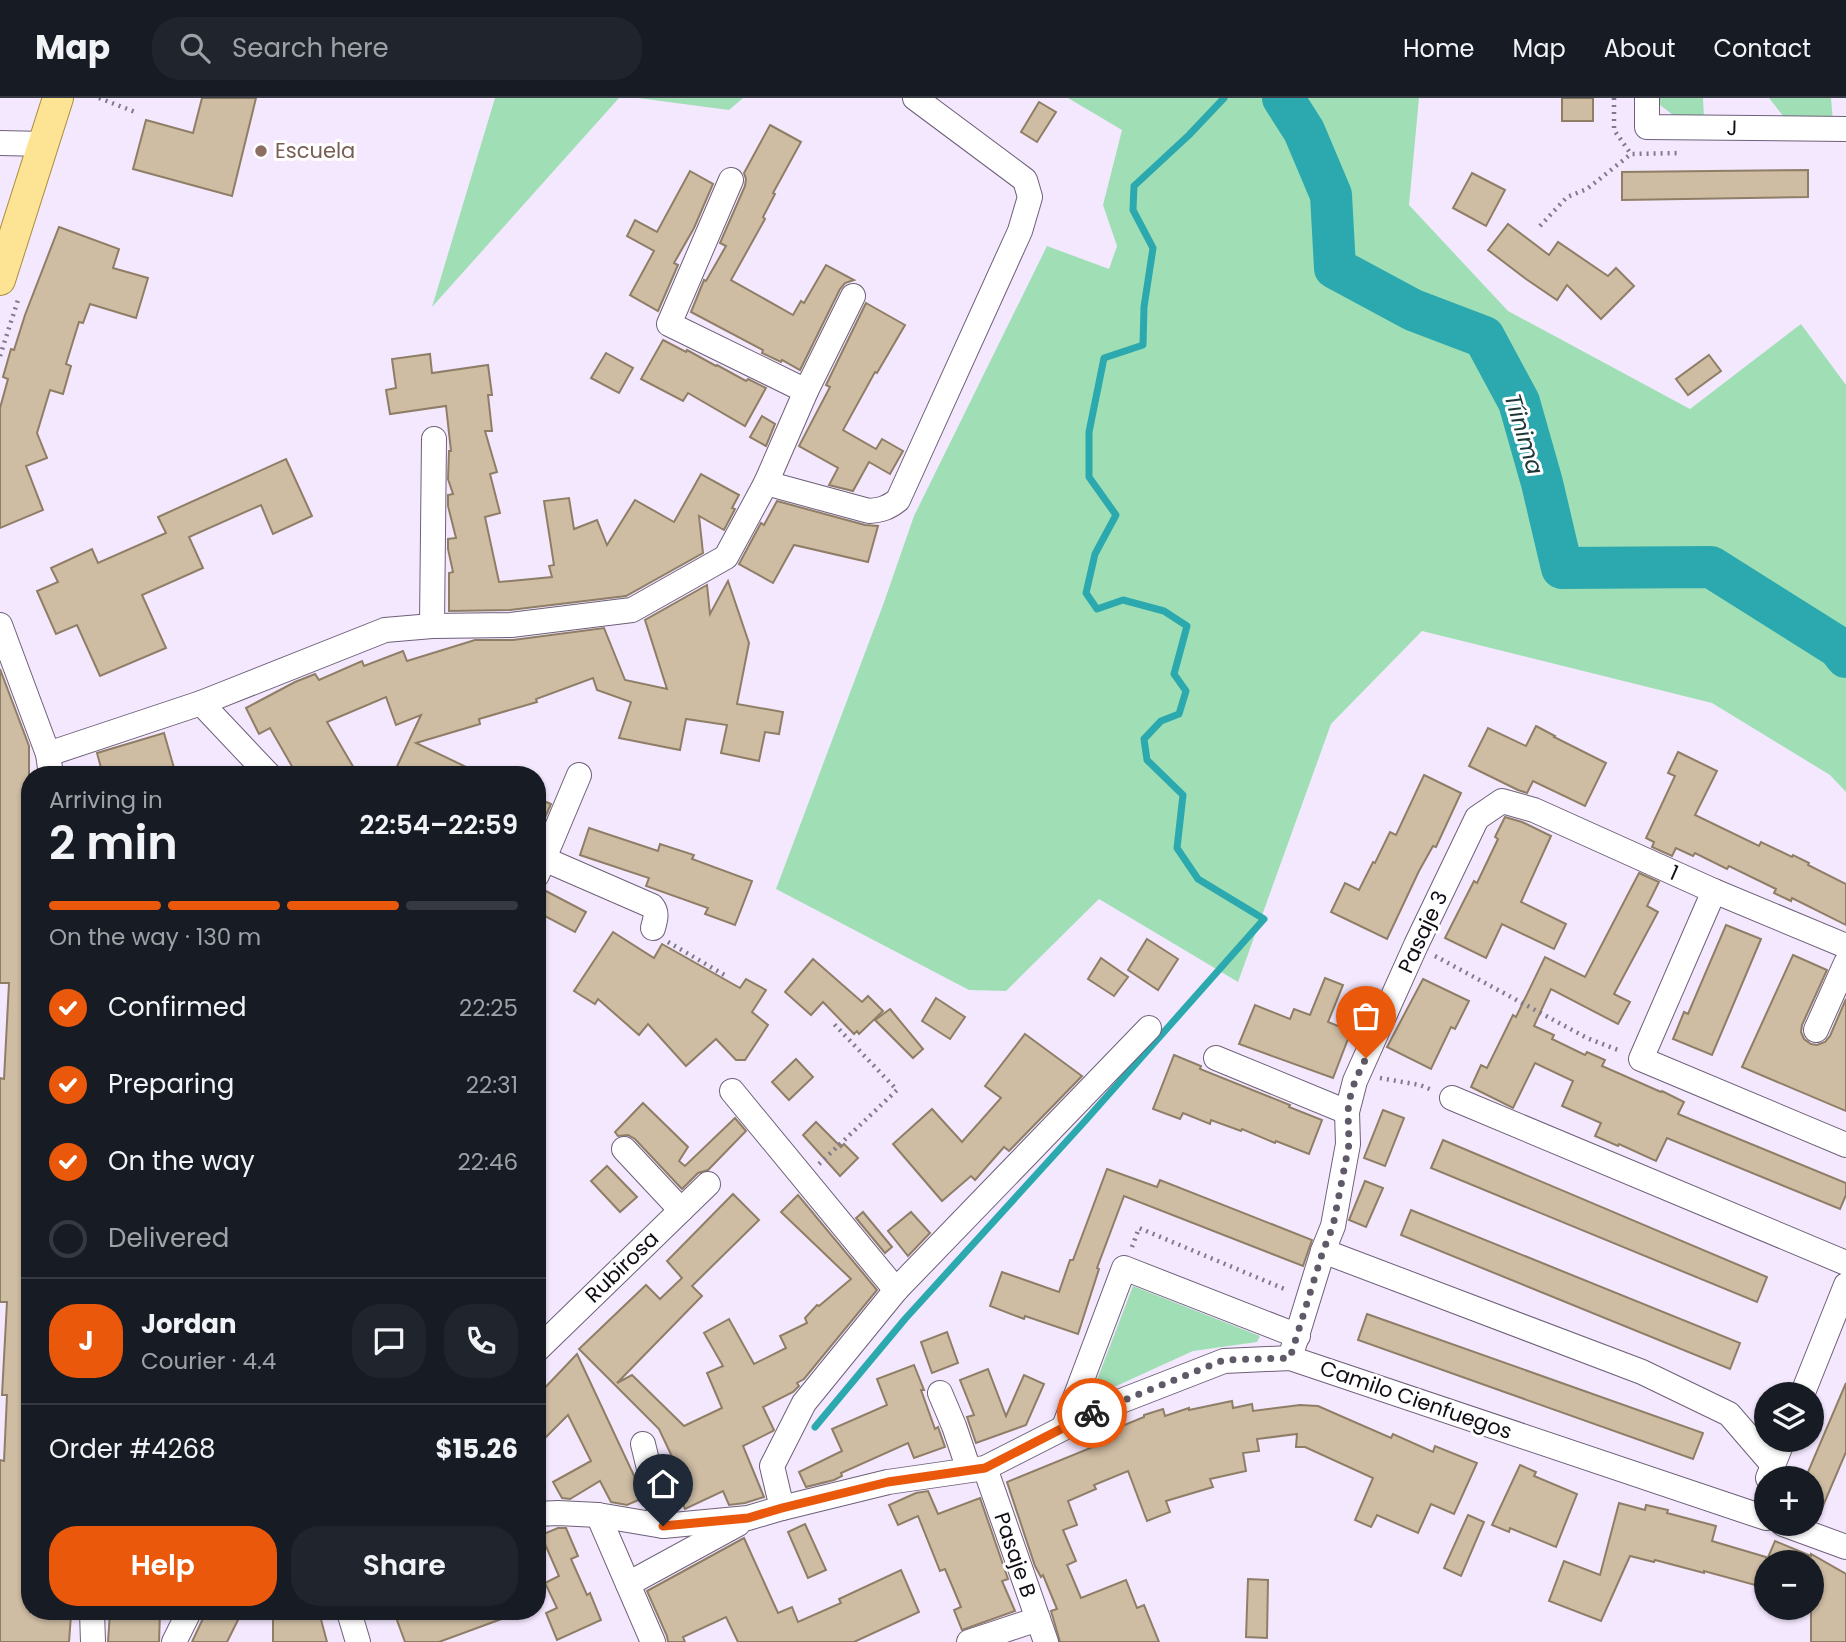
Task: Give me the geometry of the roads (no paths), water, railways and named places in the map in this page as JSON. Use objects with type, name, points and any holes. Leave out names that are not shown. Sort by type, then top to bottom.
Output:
[{"type":"main road","points":[[0,280],[58,98]]},
{"type":"street","points":[[766,483],[869,511],[883,510],[898,500],[1020,231],[1030,197],[1025,180],[915,98]]},
{"type":"street","name":"J","points":[[1647,98],[1647,127],[1846,129]]},
{"type":"street","points":[[0,143],[44,144]]},
{"type":"street","points":[[731,180],[669,324],[806,391]]},
{"type":"street","points":[[57,766],[201,702],[384,630],[432,626],[511,625],[632,610],[726,557],[766,483],[806,391],[853,296]]},
{"type":"street","points":[[432,626],[433,439]]},
{"type":"street","points":[[0,625],[51,766]]},
{"type":"street","points":[[201,702],[261,766]]},
{"type":"street","points":[[546,855],[579,775]]},
{"type":"street","name":"1","points":[[1502,801],[1534,810],[1714,891],[1846,946]]},
{"type":"street","name":"Pasaje 3","points":[[1294,1347],[1333,1226],[1349,1144],[1348,1112],[1355,1081],[1476,818],[1502,801]]},
{"type":"street","points":[[546,869],[652,906],[656,915],[653,928]]},
{"type":"street","points":[[1714,891],[1641,1059],[1846,1145]]},
{"type":"street","points":[[1816,1030],[1846,963]]},
{"type":"street","points":[[782,1508],[772,1466],[804,1403],[897,1290],[1149,1028]]},
{"type":"street","points":[[1216,1058],[1348,1112]]},
{"type":"street","points":[[732,1091],[897,1290]]},
{"type":"street","points":[[1452,1098],[1846,1263]]},
{"type":"street","points":[[624,1149],[681,1210]]},
{"type":"street","name":"Rubirosa","points":[[546,1341],[708,1184]]},
{"type":"street","points":[[1323,1251],[1642,1372],[1717,1408],[1729,1414],[1763,1466]]},
{"type":"street","points":[[1064,1427],[1124,1268],[1294,1347]]},
{"type":"street","points":[[1807,1382],[1846,1285]]},
{"type":"street","name":"Camilo Cienfuegos","points":[[546,1514],[598,1515],[663,1526],[748,1518],[888,1482],[977,1469],[1103,1408],[1224,1360],[1294,1347],[1754,1514]]},
{"type":"street","name":"Pasaje B","points":[[940,1393],[977,1469],[1042,1631]]},
{"type":"street","points":[[643,1444],[663,1526]]},
{"type":"street","points":[[598,1515],[653,1642]]},
{"type":"street","points":[[628,1584],[748,1518]]},
{"type":"street","points":[[1816,1536],[1846,1547]]},
{"type":"street","points":[[92,1620],[93,1642]]},
{"type":"street","points":[[174,1642],[185,1620]]},
{"type":"street","points":[[351,1620],[358,1642]]},
{"type":"street","points":[[969,1642],[1042,1631]]},
{"type":"waterway","points":[[815,1427],[905,1319],[1264,919],[1198,879],[1177,848],[1183,795],[1147,760],[1144,739],[1161,721],[1179,714],[1186,691],[1174,674],[1187,626],[1164,611],[1123,600],[1097,609],[1086,593],[1095,554],[1116,515],[1089,477],[1089,432],[1104,358],[1143,345],[1144,307],[1153,248],[1133,210],[1134,186],[1224,98]]},
{"type":"waterway","name":"Tíinima","points":[[1283,98],[1304,131],[1331,195],[1335,268],[1413,310],[1484,337],[1519,402],[1562,568],[1711,567],[1838,647],[1846,657]]},
{"type":"place","name":"Escuela","points":[[261,151]]}]
